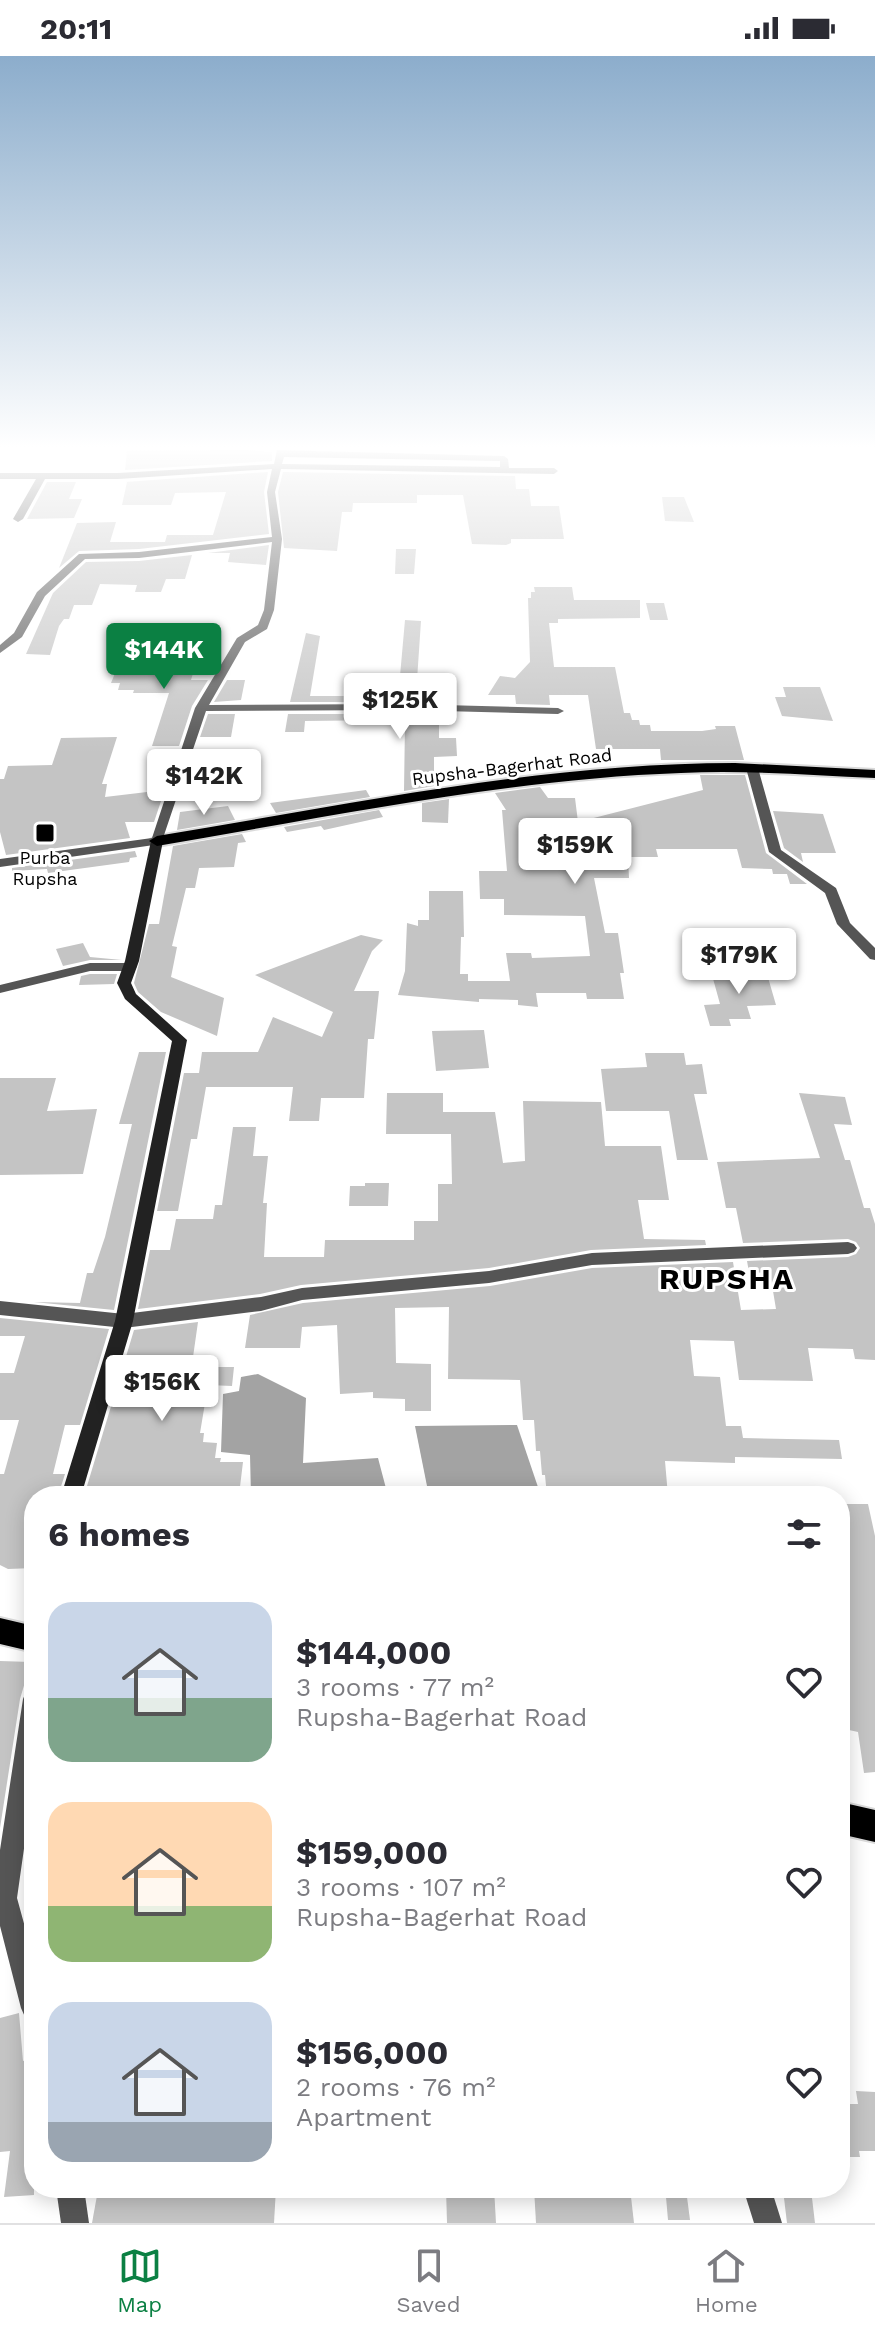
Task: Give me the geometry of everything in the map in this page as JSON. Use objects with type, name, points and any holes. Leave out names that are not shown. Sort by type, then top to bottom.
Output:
[{"type":"highway","points":[[0,1631],[24,1632]]},
{"type":"highway","points":[[850,1820],[875,1826]]},
{"type":"main road","name":"Rupsha-Bagerhat Road","points":[[157,841],[556,780],[653,770],[752,768],[875,774]]},
{"type":"main road","points":[[74,1486],[124,1321],[180,1040],[130,996],[124,983],[157,841]]},
{"type":"street","points":[[0,650],[18,635],[41,594],[82,556],[172,551]]},
{"type":"street","points":[[0,863],[157,841],[201,708],[241,640],[263,627],[269,610],[276,551]]},
{"type":"street","points":[[201,708],[405,707],[558,711]]},
{"type":"street","points":[[752,768],[775,852],[831,891],[844,924],[875,956]]},
{"type":"street","points":[[0,989],[90,967],[130,967]]},
{"type":"street","points":[[0,1308],[124,1321],[261,1304],[302,1294],[489,1277],[592,1259],[848,1248]]},
{"type":"street","points":[[24,1768],[5,1898],[24,1949]]},
{"type":"street","points":[[71,2198],[75,2223]]},
{"type":"street","points":[[760,2198],[768,2223]]},
{"type":"shaded area","points":[[258,1374],[306,1398],[303,1463],[378,1458],[385,1486],[251,1486],[250,1455],[221,1452],[223,1394],[239,1391],[241,1377]]},
{"type":"shaded area","points":[[517,1425],[538,1486],[427,1486],[415,1426]]},
{"type":"building","points":[[66,551],[79,551],[59,568]]},
{"type":"building","points":[[268,551],[266,565],[228,562],[230,553],[208,553]]},
{"type":"building","points":[[396,551],[416,551],[414,574],[395,574]]},
{"type":"building","points":[[192,555],[185,579],[166,579],[161,592],[135,592],[137,585],[100,584],[92,605],[74,605],[69,619],[64,619],[59,626],[50,655],[26,654],[53,593],[86,562],[139,561]]},
{"type":"building","points":[[534,587],[572,587],[574,600],[640,600],[640,618],[558,619],[558,623],[549,623],[554,667],[615,667],[624,713],[630,713],[632,720],[639,720],[640,725],[650,725],[651,731],[702,731],[716,729],[715,726],[735,726],[744,760],[661,760],[660,749],[596,749],[588,695],[549,695],[550,705],[516,704],[515,695],[488,695],[500,676],[515,678],[530,662],[528,598],[531,598],[531,592],[535,592]]},
{"type":"building","points":[[646,603],[664,603],[668,620],[650,620]]},
{"type":"building","points":[[405,620],[421,621],[417,680],[449,683],[448,702],[290,702],[306,633],[320,636],[310,696],[375,696],[377,676],[400,676]]},
{"type":"building","points":[[167,657],[198,657],[191,680],[208,680],[192,706],[179,746],[152,746],[169,693],[133,693],[134,690],[118,690],[120,683],[111,683],[120,661],[165,660]]},
{"type":"building","points":[[227,680],[245,680],[241,700],[214,702]]},
{"type":"building","points":[[783,687],[820,687],[833,721],[782,716],[775,697],[786,697]]},
{"type":"building","points":[[208,714],[235,714],[231,737],[200,737]]},
{"type":"building","points":[[288,714],[439,714],[439,738],[456,738],[457,756],[434,757],[434,786],[404,791],[405,724],[391,724],[391,720],[305,721],[304,732],[285,732]]},
{"type":"building","points":[[117,737],[102,784],[107,784],[105,797],[147,792],[148,781],[163,781],[165,789],[154,822],[125,822],[130,838],[6,855],[0,832],[0,779],[4,779],[8,766],[52,765],[61,738]]},
{"type":"building","points":[[700,775],[745,775],[766,853],[807,884],[790,884],[787,874],[773,874],[772,869],[742,868],[737,849],[656,849],[658,857],[628,857],[629,878],[594,878],[605,933],[618,933],[624,999],[587,999],[586,993],[536,993],[538,1007],[518,1005],[518,1000],[479,999],[479,1002],[398,995],[405,971],[407,923],[418,926],[418,920],[429,920],[429,891],[463,891],[464,937],[461,937],[460,974],[468,974],[468,981],[510,981],[506,953],[531,953],[532,958],[590,956],[585,916],[504,915],[504,899],[480,899],[479,871],[507,871],[502,810],[506,810],[495,793],[540,787],[548,798],[575,798],[578,822],[703,790]]},
{"type":"building","points":[[366,790],[370,797],[276,813],[270,803]]},
{"type":"building","points":[[449,799],[448,823],[422,822],[422,803]]},
{"type":"building","points":[[228,806],[235,820],[177,830],[180,812]]},
{"type":"building","points":[[379,810],[383,817],[324,830],[321,826],[287,832],[284,827]]},
{"type":"building","points":[[773,811],[823,814],[836,853],[801,853],[803,862],[784,848]]},
{"type":"building","points":[[242,834],[246,842],[238,843],[234,867],[199,868],[195,888],[186,888],[172,946],[177,947],[171,977],[224,998],[217,1036],[161,1012],[138,992],[134,983],[149,924],[159,924],[173,846]]},
{"type":"building","points":[[135,851],[137,857],[130,858],[129,862],[48,873],[47,869],[12,871],[12,868]]},
{"type":"building","points":[[361,935],[383,940],[372,951],[354,991],[379,991],[374,1039],[368,1039],[364,1098],[321,1098],[319,1121],[289,1121],[293,1087],[206,1087],[197,1139],[191,1139],[178,1211],[157,1211],[184,1073],[199,1073],[202,1052],[258,1052],[273,1017],[322,1037],[333,1012],[255,975]]},
{"type":"building","points":[[83,943],[90,957],[122,960],[90,960],[63,966],[56,949]]},
{"type":"building","points":[[729,968],[756,968],[758,975],[767,974],[776,1005],[747,1006],[751,1019],[729,1019],[731,1026],[710,1026],[704,1005],[720,1004],[712,975],[731,975]]},
{"type":"building","points":[[117,974],[114,984],[79,985],[81,976]]},
{"type":"building","points":[[484,1030],[489,1068],[436,1071],[432,1031]]},
{"type":"building","points":[[139,1052],[166,1052],[114,1310],[34,1302],[80,1303],[87,1273],[93,1273],[105,1237],[132,1124],[119,1124]]},
{"type":"building","points":[[645,1053],[684,1053],[686,1065],[702,1064],[707,1094],[694,1094],[708,1160],[677,1160],[669,1111],[606,1111],[601,1069],[647,1067]]},
{"type":"building","points":[[0,1078],[56,1078],[47,1111],[97,1109],[83,1174],[0,1175]]},
{"type":"building","points":[[387,1093],[443,1093],[443,1112],[495,1112],[503,1163],[525,1161],[523,1101],[601,1102],[605,1146],[661,1146],[669,1200],[638,1200],[644,1239],[705,1240],[706,1245],[591,1250],[489,1268],[301,1285],[260,1294],[138,1309],[150,1250],[170,1250],[176,1219],[213,1219],[215,1205],[222,1205],[233,1127],[256,1127],[253,1156],[268,1156],[263,1203],[267,1203],[264,1257],[324,1257],[325,1240],[414,1240],[414,1221],[438,1221],[438,1184],[452,1184],[451,1134],[386,1134]]},
{"type":"building","points":[[799,1093],[845,1097],[852,1125],[834,1124],[845,1160],[850,1160],[864,1208],[870,1208],[875,1224],[875,1360],[855,1359],[853,1349],[808,1348],[813,1381],[739,1380],[734,1341],[690,1340],[694,1376],[720,1377],[726,1426],[741,1426],[743,1438],[839,1440],[842,1459],[735,1457],[735,1463],[665,1461],[667,1486],[546,1486],[540,1451],[536,1451],[534,1420],[523,1420],[520,1380],[448,1379],[449,1307],[395,1308],[396,1363],[431,1364],[431,1411],[405,1411],[405,1399],[373,1398],[373,1392],[340,1394],[337,1325],[302,1327],[300,1348],[245,1348],[250,1315],[303,1303],[490,1286],[592,1268],[733,1262],[741,1310],[776,1309],[770,1273],[749,1272],[747,1261],[848,1257],[860,1248],[848,1239],[743,1243],[736,1208],[726,1208],[717,1162],[820,1158]]},
{"type":"building","points":[[365,1183],[389,1183],[388,1206],[349,1206],[350,1186],[365,1186]]},
{"type":"building","points":[[0,1318],[109,1329],[80,1425],[65,1425],[53,1474],[65,1474],[61,1486],[24,1486],[24,1568],[8,1569],[0,1565],[0,1474],[4,1474],[19,1420],[0,1420],[0,1373],[14,1373],[25,1336],[0,1336]]},
{"type":"building","points":[[198,1322],[193,1357],[208,1357],[207,1367],[234,1367],[232,1386],[208,1385],[200,1433],[204,1433],[203,1442],[217,1443],[215,1458],[221,1458],[220,1462],[243,1462],[240,1486],[87,1486],[134,1330]]},
{"type":"building","points":[[850,1504],[868,1504],[875,1536],[875,1772],[864,1773],[858,1732],[850,1730]]},
{"type":"building","points":[[0,1661],[24,1662],[24,1686],[0,1828]]},
{"type":"building","points":[[19,2013],[24,2061],[24,2196],[4,2197],[10,2151],[0,2152],[0,2018]]},
{"type":"building","points":[[856,2091],[875,2092],[875,2151],[859,2151],[860,2157],[850,2157],[850,2104],[858,2104]]},
{"type":"building","points":[[97,2198],[275,2198],[274,2223],[92,2223]]},
{"type":"building","points":[[446,2198],[495,2198],[496,2223],[447,2223]]},
{"type":"building","points":[[535,2198],[631,2198],[634,2223],[536,2223]]},
{"type":"building","points":[[666,2198],[687,2198],[690,2220],[668,2220]]},
{"type":"building","points":[[784,2198],[812,2198],[815,2223],[787,2223]]},
{"type":"place","name":"Purba Rupsha","points":[[45,833]]},
{"type":"district","name":"RUPSHA","points":[[727,1279]]}]
